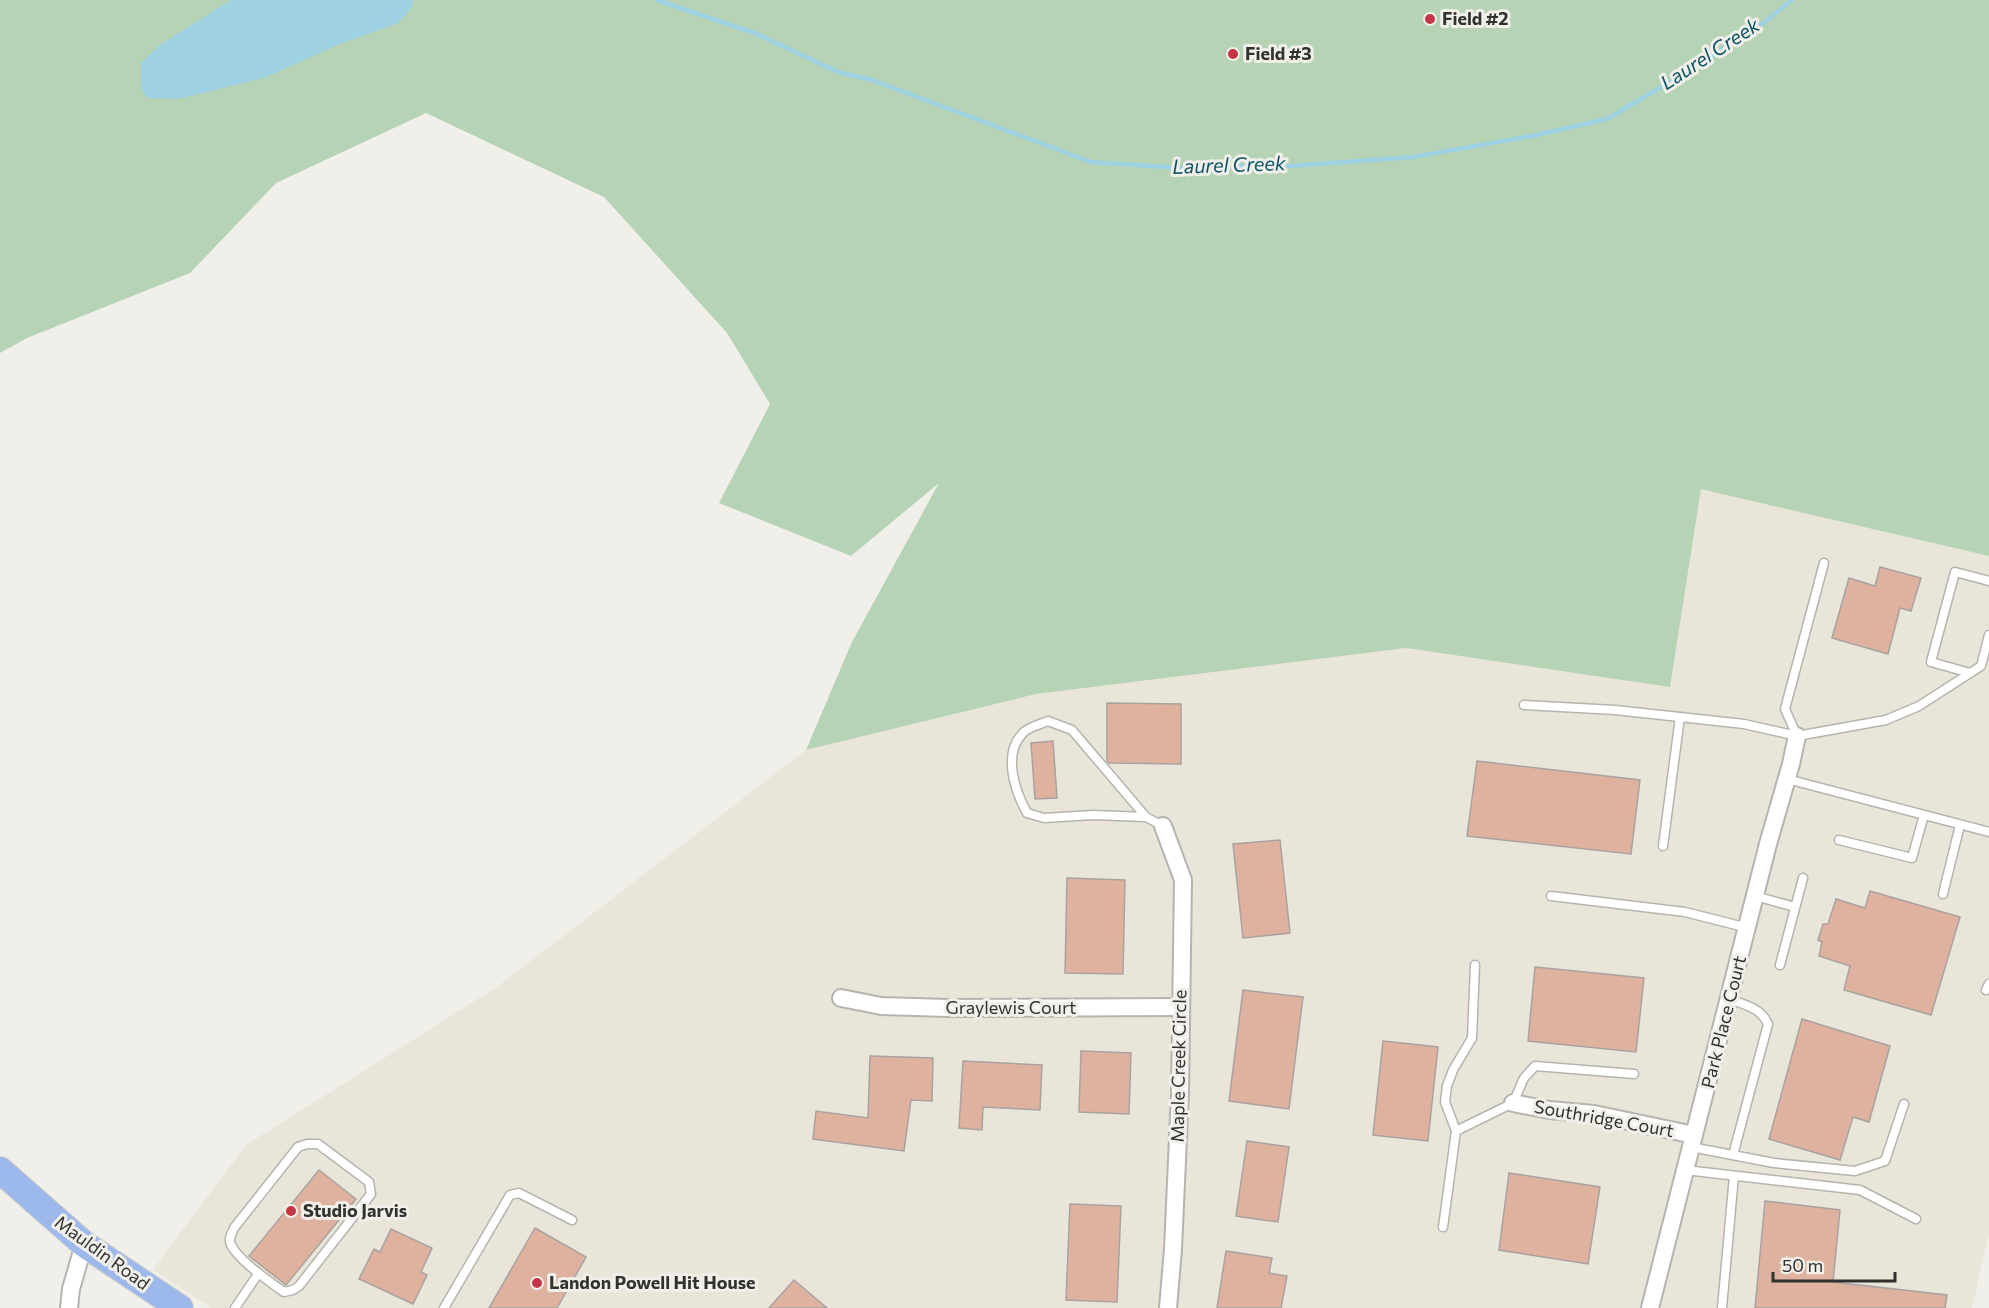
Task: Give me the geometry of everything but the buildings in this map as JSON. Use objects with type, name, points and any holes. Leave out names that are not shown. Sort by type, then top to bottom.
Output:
[{"type":"main road","name":"Mauldin Road","points":[[0,1170],[84,1244],[180,1308]]},
{"type":"street","name":"Park Place Court","points":[[1650,1308],[1797,736]]},
{"type":"street","name":"Maple Creek Circle","points":[[1163,826],[1183,880],[1174,1238],[1168,1308]]},
{"type":"street","name":"Graylewis Court","points":[[841,998],[881,1006],[904,1007],[1181,1007]]},
{"type":"street","name":"Southridge Court","points":[[1514,1103],[1549,1110],[1594,1114],[1693,1141]]},
{"type":"street","points":[[69,1308],[71,1289],[84,1244]]},
{"type":"lane","points":[[1797,736],[1785,709],[1824,563]]},
{"type":"lane","points":[[1970,673],[1931,662],[1955,572],[1989,581]]},
{"type":"lane","points":[[1524,705],[1615,710],[1744,724],[1797,736],[1886,720],[1919,706],[1985,666],[1989,635]]},
{"type":"lane","points":[[1663,846],[1680,717]]},
{"type":"lane","points":[[1146,816],[1093,815],[1044,818],[1027,813],[1019,798],[1012,767],[1014,749],[1023,732],[1048,721],[1072,730],[1146,816],[1163,826]]},
{"type":"lane","points":[[1787,779],[1989,832]]},
{"type":"lane","points":[[1839,840],[1912,858],[1924,815]]},
{"type":"lane","points":[[1943,894],[1960,825]]},
{"type":"lane","points":[[1780,965],[1803,878]]},
{"type":"lane","points":[[1551,896],[1685,912],[1748,928]]},
{"type":"lane","points":[[1755,896],[1795,907]]},
{"type":"lane","points":[[1443,1227],[1456,1131],[1445,1102],[1447,1086],[1453,1070],[1472,1038],[1475,965]]},
{"type":"lane","points":[[1730,999],[1765,1015],[1768,1024],[1733,1155]]},
{"type":"lane","points":[[1456,1131],[1514,1103],[1524,1077],[1535,1066],[1634,1074]]},
{"type":"lane","points":[[1693,1141],[1733,1155],[1774,1163],[1855,1172],[1885,1161],[1904,1104]]},
{"type":"lane","points":[[318,1144],[369,1182],[371,1194],[299,1286],[285,1292],[258,1274],[233,1249],[230,1236],[298,1147],[318,1144]]},
{"type":"lane","points":[[1685,1170],[1860,1190],[1916,1219]]},
{"type":"lane","points":[[1722,1308],[1734,1176]]},
{"type":"lane","points":[[444,1308],[510,1195],[519,1193],[572,1220]]},
{"type":"lane","points":[[236,1308],[258,1274]]},
{"type":"shaded area","points":[[1701,488],[1989,556],[1989,1234],[1972,1308],[212,1308],[153,1270],[246,1145],[497,987],[806,750],[1036,694],[1406,648],[1670,687]]},
{"type":"green space","points":[[0,0],[1989,0],[1989,556],[1701,489],[1670,687],[1406,648],[1036,694],[806,750],[852,642],[939,483],[851,556],[719,503],[770,404],[727,333],[604,197],[426,113],[276,183],[190,273],[27,338],[0,353]]},
{"type":"water","points":[[231,0],[413,0],[413,5],[399,23],[340,44],[267,77],[179,99],[147,98],[141,87],[141,63],[160,45]]},
{"type":"waterway","name":"Laurel Creek","points":[[657,0],[757,34],[838,72],[872,80],[1091,162],[1180,168],[1291,166],[1413,157],[1537,135],[1607,119],[1761,25],[1792,0]]},
{"type":"place","name":"Field #2","points":[[1430,19]]},
{"type":"place","name":"Field #3","points":[[1233,54]]},
{"type":"place","name":"Studio Jarvis","points":[[291,1211]]},
{"type":"place","name":"Landon Powell Hit House","points":[[537,1283]]}]
